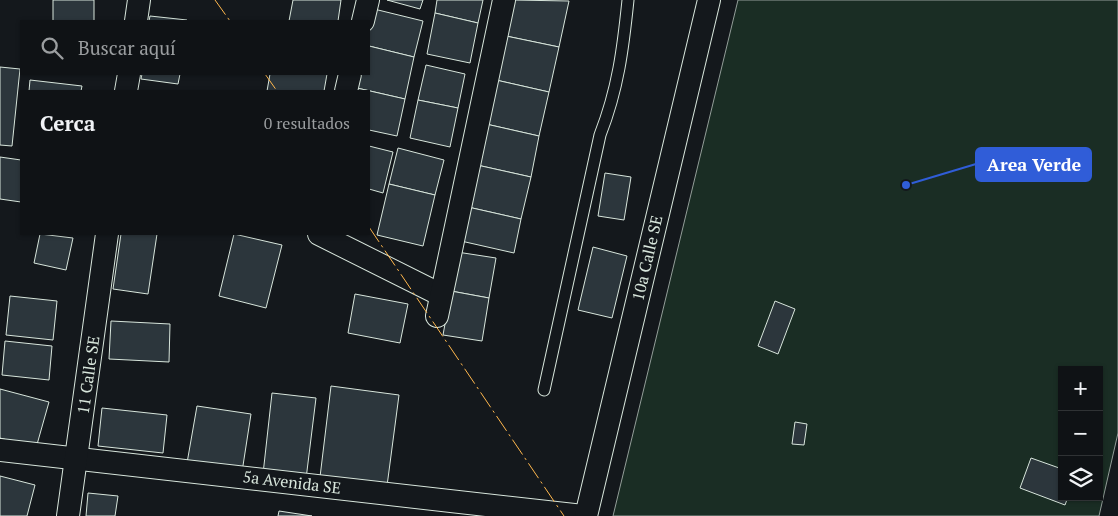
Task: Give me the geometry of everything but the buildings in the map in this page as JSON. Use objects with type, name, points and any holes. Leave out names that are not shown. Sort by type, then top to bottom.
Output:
[{"type":"street","points":[[136,20],[139,0]]},
{"type":"street","points":[[363,20],[368,0]]},
{"type":"street","points":[[321,235],[439,305],[504,0]]},
{"type":"street","name":"10a Calle SE","points":[[584,516],[709,0]]},
{"type":"street","points":[[126,90],[129,75]]},
{"type":"street","points":[[346,90],[350,75]]},
{"type":"street","name":"11 Calle SE","points":[[68,516],[107,235]]},
{"type":"street","name":"5a Avenida SE","points":[[0,450],[76,457],[584,516]]},
{"type":"lane","points":[[544,390],[600,135],[612,104],[621,65],[628,0]]},
{"type":"green space","points":[[738,0],[1118,0],[1118,433],[1103,499],[1103,366],[1058,366],[1058,501],[1102,501],[1099,516],[613,516]]},
{"type":"power","points":[[215,0],[229,20]]},
{"type":"power","points":[[266,75],[276,90]]},
{"type":"power","points":[[370,228],[564,516]]},
{"type":"place","name":"Area Verde","points":[[906,185]]}]
